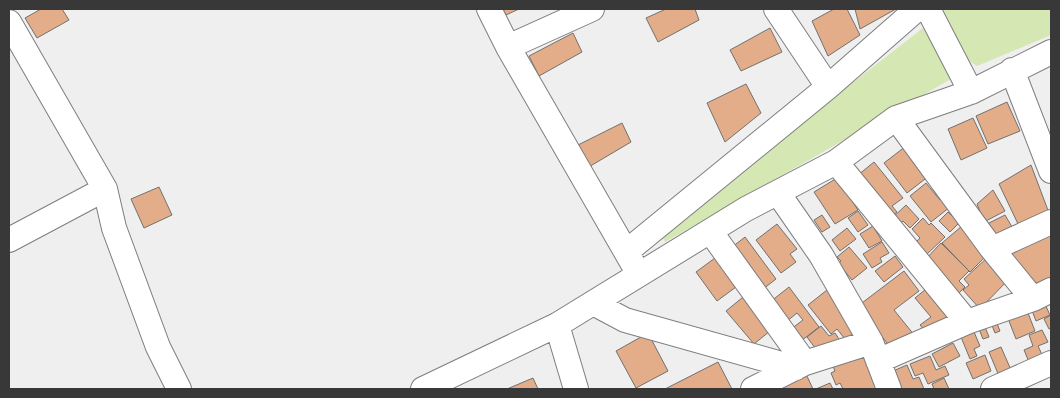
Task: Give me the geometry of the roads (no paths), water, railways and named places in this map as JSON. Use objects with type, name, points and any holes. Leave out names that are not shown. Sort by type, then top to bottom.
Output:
[{"type":"street","points":[[489,9],[508,48],[639,274]]},
{"type":"street","points":[[508,48],[592,9]]},
{"type":"street","points":[[776,9],[828,87]]},
{"type":"street","points":[[626,252],[828,87],[917,9]]},
{"type":"street","points":[[928,9],[971,92]]},
{"type":"street","points":[[9,22],[105,189],[118,237],[158,347],[179,389]]},
{"type":"street","points":[[423,389],[557,325],[710,231],[836,162],[896,118],[971,92],[1051,52]]},
{"type":"street","points":[[1012,70],[1049,160]]},
{"type":"street","points":[[752,389],[801,365],[874,352],[967,322],[1042,294],[992,249],[896,118]]},
{"type":"street","points":[[836,162],[967,322]]},
{"type":"street","points":[[9,240],[105,189]]},
{"type":"street","points":[[778,193],[821,255],[874,352],[889,389]]},
{"type":"street","points":[[992,249],[1051,222]]},
{"type":"street","points":[[710,231],[801,365]]},
{"type":"street","points":[[593,303],[625,320],[801,365]]},
{"type":"street","points":[[557,325],[576,389]]},
{"type":"street","points":[[993,389],[1051,363]]}]
